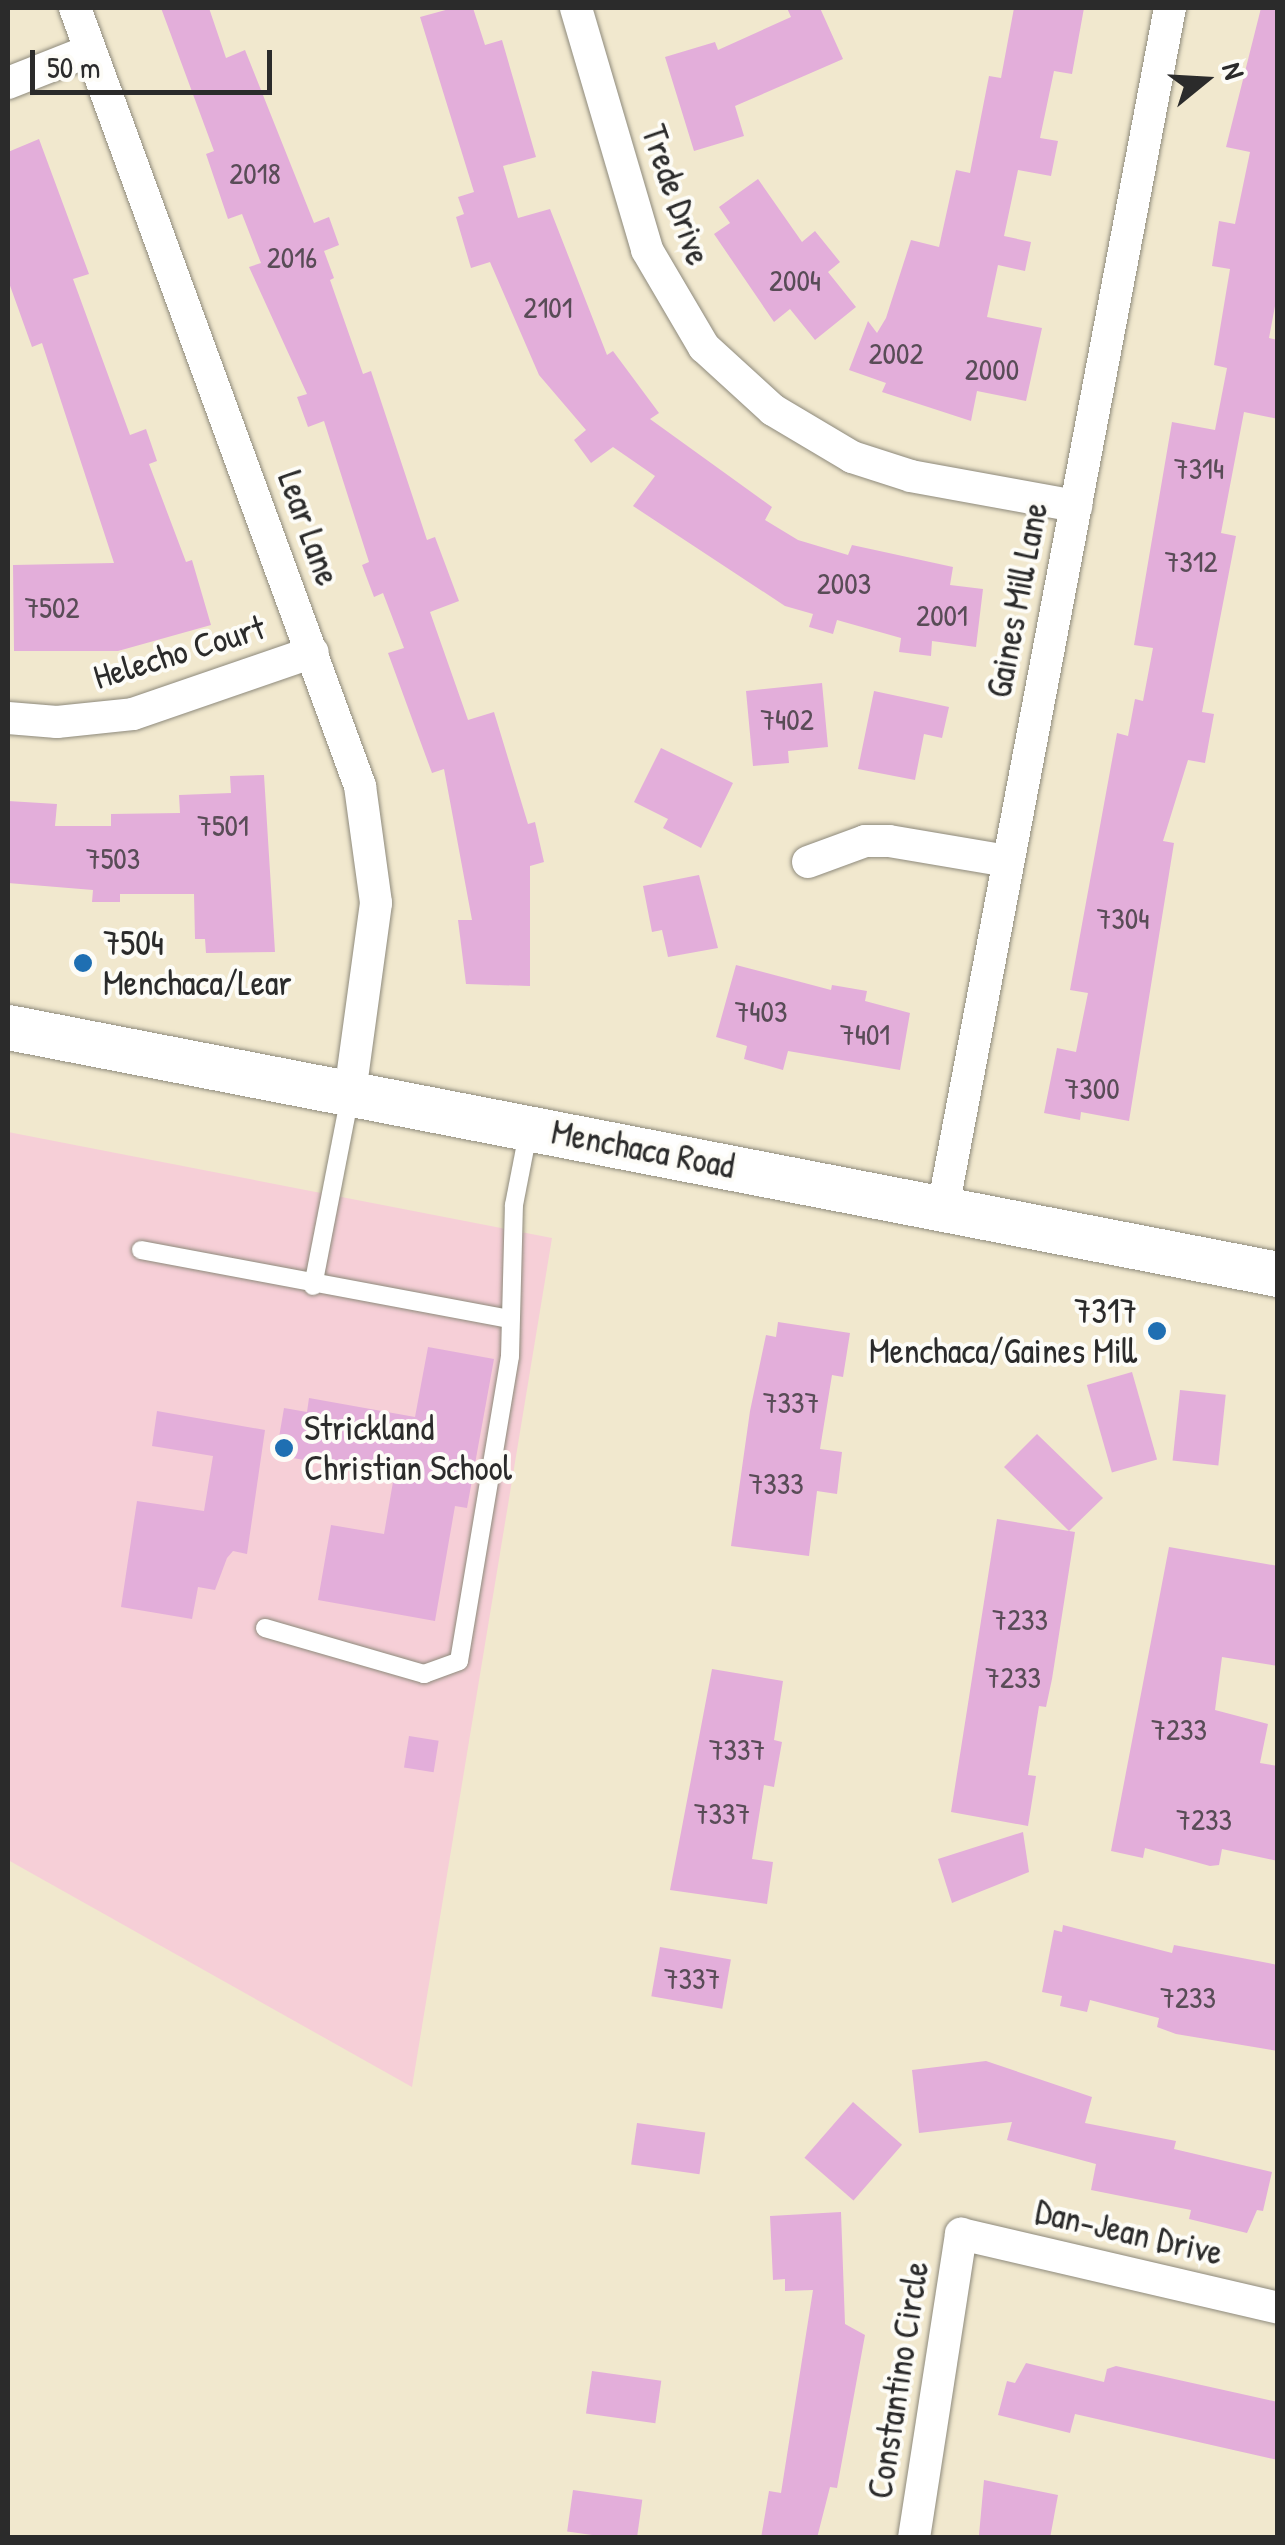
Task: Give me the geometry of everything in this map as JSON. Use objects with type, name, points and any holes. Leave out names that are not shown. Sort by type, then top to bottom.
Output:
[{"type":"main road","name":"Menchaca Road","points":[[8,1027],[1278,1274]]},
{"type":"street","name":"Lear Lane","points":[[75,8],[360,786],[374,860],[374,952],[350,1092]]},
{"type":"street","name":"Trede Drive","points":[[576,8],[646,250],[670,299],[737,380],[772,410],[852,456],[911,476],[1076,506]]},
{"type":"street","name":"Gaines Mill Lane","points":[[944,1208],[1170,8]]},
{"type":"street","points":[[8,83],[89,51]]},
{"type":"street","name":"Helecho Court","points":[[8,718],[57,722],[133,714],[313,652]]},
{"type":"street","points":[[808,862],[865,842],[889,841],[1007,861]]},
{"type":"street","name":"Dan-Jean Drive","points":[[961,2234],[1278,2308]]},
{"type":"street","name":"Constantino Circle","points":[[914,2538],[961,2234]]},
{"type":"lane","points":[[313,1286],[350,1092]]},
{"type":"lane","points":[[265,1628],[424,1674],[459,1661],[512,1320],[514,1205],[529,1127]]},
{"type":"lane","points":[[141,1250],[313,1286],[512,1320]]},
{"type":"shaded area","name":"Strickland Christian School","points":[[8,1132],[552,1238],[412,2087],[8,1860]]},
{"type":"building","points":[[161,8],[209,8],[226,58],[245,50],[314,223],[329,217],[339,245],[324,251],[334,278],[330,280],[363,374],[371,371],[427,540],[435,537],[459,601],[430,612],[468,720],[494,712],[528,824],[535,822],[544,862],[530,866],[530,986],[466,984],[458,920],[472,920],[444,769],[432,773],[388,653],[404,648],[383,593],[374,597],[362,565],[369,562],[324,421],[308,427],[297,397],[307,394],[249,267],[261,263],[242,214],[228,219],[206,154],[214,151]]},
{"type":"building","points":[[453,8],[473,8],[485,45],[502,40],[536,157],[503,166],[518,218],[550,209],[607,355],[613,351],[659,413],[650,419],[772,507],[765,520],[798,540],[848,555],[852,545],[953,567],[950,585],[983,589],[976,647],[932,641],[931,656],[899,652],[901,638],[837,620],[833,634],[809,627],[813,614],[785,606],[633,506],[655,476],[613,447],[591,463],[574,440],[586,430],[539,375],[490,262],[471,268],[456,217],[464,214],[458,197],[474,192],[420,17]]},
{"type":"building","points":[[787,8],[820,8],[843,59],[735,106],[744,136],[694,151],[665,57],[715,42],[718,50],[791,17]]},
{"type":"building","points":[[1014,8],[1084,8],[1072,74],[1054,71],[1040,138],[1058,141],[1051,176],[1018,170],[1004,236],[1031,242],[1025,271],[998,265],[987,317],[1042,328],[1026,401],[977,391],[971,421],[882,392],[886,383],[849,370],[868,321],[877,333],[886,318],[911,240],[939,247],[956,170],[970,173],[989,76],[1001,78]]},
{"type":"building","points":[[1261,8],[1278,8],[1278,290],[1269,338],[1278,340],[1278,419],[1244,412],[1221,533],[1236,536],[1202,712],[1214,714],[1205,763],[1188,760],[1163,841],[1174,843],[1129,1121],[1081,1112],[1080,1120],[1044,1113],[1057,1048],[1076,1052],[1088,993],[1070,990],[1117,733],[1128,736],[1135,699],[1143,701],[1153,648],[1134,645],[1172,422],[1215,430],[1227,368],[1214,365],[1230,269],[1212,266],[1219,221],[1235,224],[1250,152],[1226,147]]},
{"type":"building","points":[[39,139],[89,274],[73,279],[130,435],[146,429],[157,461],[149,464],[186,562],[192,560],[211,625],[118,651],[14,651],[13,565],[114,563],[42,343],[32,347],[8,280],[8,152]]},
{"type":"building","points":[[758,179],[802,242],[815,231],[840,262],[828,272],[856,307],[815,340],[790,309],[774,322],[714,234],[730,223],[719,207]]},
{"type":"building","points":[[822,683],[828,747],[788,751],[789,763],[753,766],[746,691]]},
{"type":"building","points":[[874,691],[949,707],[942,738],[924,734],[915,780],[858,769]]},
{"type":"building","points":[[661,748],[733,783],[701,848],[663,828],[668,819],[634,802]]},
{"type":"building","points":[[264,775],[275,952],[206,953],[205,939],[195,939],[194,894],[120,894],[120,902],[92,902],[93,890],[8,883],[8,801],[57,804],[55,826],[111,826],[111,814],[180,813],[179,795],[231,793],[230,776]]},
{"type":"building","points":[[699,875],[718,948],[668,957],[662,930],[652,932],[643,886]]},
{"type":"building","points":[[736,965],[831,990],[832,985],[867,991],[865,1001],[910,1013],[900,1070],[788,1051],[783,1070],[744,1059],[747,1046],[716,1037]]},
{"type":"building","points":[[778,1322],[850,1333],[843,1377],[832,1375],[820,1449],[842,1452],[837,1494],[817,1491],[809,1556],[731,1546],[750,1411],[766,1335],[776,1337]]},
{"type":"building","points":[[428,1347],[494,1359],[467,1508],[455,1506],[435,1621],[318,1600],[331,1525],[384,1534],[394,1476],[276,1455],[284,1408],[307,1412],[309,1398],[415,1417]]},
{"type":"building","points":[[1132,1372],[1157,1459],[1112,1472],[1087,1385]]},
{"type":"building","points":[[1180,1390],[1226,1395],[1218,1465],[1173,1461]]},
{"type":"building","points":[[157,1411],[265,1430],[247,1554],[233,1551],[215,1590],[198,1587],[192,1619],[121,1607],[137,1501],[204,1511],[213,1456],[152,1446]]},
{"type":"building","points":[[1037,1434],[1103,1498],[1069,1531],[1004,1467]]},
{"type":"building","points":[[997,1519],[1075,1532],[1052,1679],[1046,1707],[1039,1706],[1028,1775],[1036,1776],[1028,1826],[951,1812]]},
{"type":"building","points":[[1169,1547],[1278,1566],[1278,1666],[1222,1657],[1215,1710],[1268,1724],[1260,1763],[1278,1766],[1278,1861],[1222,1849],[1219,1865],[1210,1866],[1145,1848],[1143,1858],[1111,1851]]},
{"type":"building","points":[[712,1669],[783,1681],[774,1740],[782,1742],[774,1787],[764,1785],[752,1859],[773,1862],[767,1904],[670,1890]]},
{"type":"building","points":[[409,1736],[439,1741],[434,1772],[404,1768]]},
{"type":"building","points":[[1023,1832],[1029,1872],[952,1903],[938,1859]]},
{"type":"building","points":[[1063,1925],[1172,1953],[1174,1945],[1278,1965],[1278,2051],[1176,2034],[1157,2027],[1159,2018],[1090,2000],[1087,2012],[1060,2006],[1062,1996],[1042,1992],[1054,1930],[1062,1932]]},
{"type":"building","points":[[660,1947],[731,1960],[722,2009],[651,1996]]},
{"type":"building","points":[[986,2061],[1092,2097],[1085,2123],[1176,2141],[1174,2149],[1272,2172],[1263,2211],[1257,2210],[1247,2233],[1189,2219],[1191,2210],[1091,2190],[1096,2164],[1007,2140],[1012,2122],[919,2133],[912,2070]]},
{"type":"building","points":[[853,2102],[902,2145],[854,2200],[804,2158]]},
{"type":"building","points":[[637,2123],[705,2133],[699,2174],[631,2165]]},
{"type":"building","points":[[841,2212],[845,2324],[865,2335],[837,2488],[830,2487],[817,2538],[761,2538],[769,2491],[781,2493],[813,2290],[785,2291],[785,2279],[773,2280],[770,2216]]},
{"type":"building","points":[[1026,2363],[1104,2382],[1107,2369],[1116,2366],[1278,2402],[1278,2460],[1075,2414],[1070,2433],[998,2415],[1007,2381],[1015,2383]]},
{"type":"building","points":[[592,2371],[661,2381],[655,2423],[586,2414]]},
{"type":"building","points":[[984,2480],[1058,2495],[1050,2538],[979,2535]]},
{"type":"building","points":[[573,2490],[642,2500],[637,2538],[567,2532]]},
{"type":"place","name":"7504 Menchaca/Lear","points":[[83,963]]},
{"type":"place","name":"7317 Menchaca/Gaines Mill","points":[[1157,1331]]},
{"type":"place","name":"Strickland Christian School","points":[[284,1448]]}]
